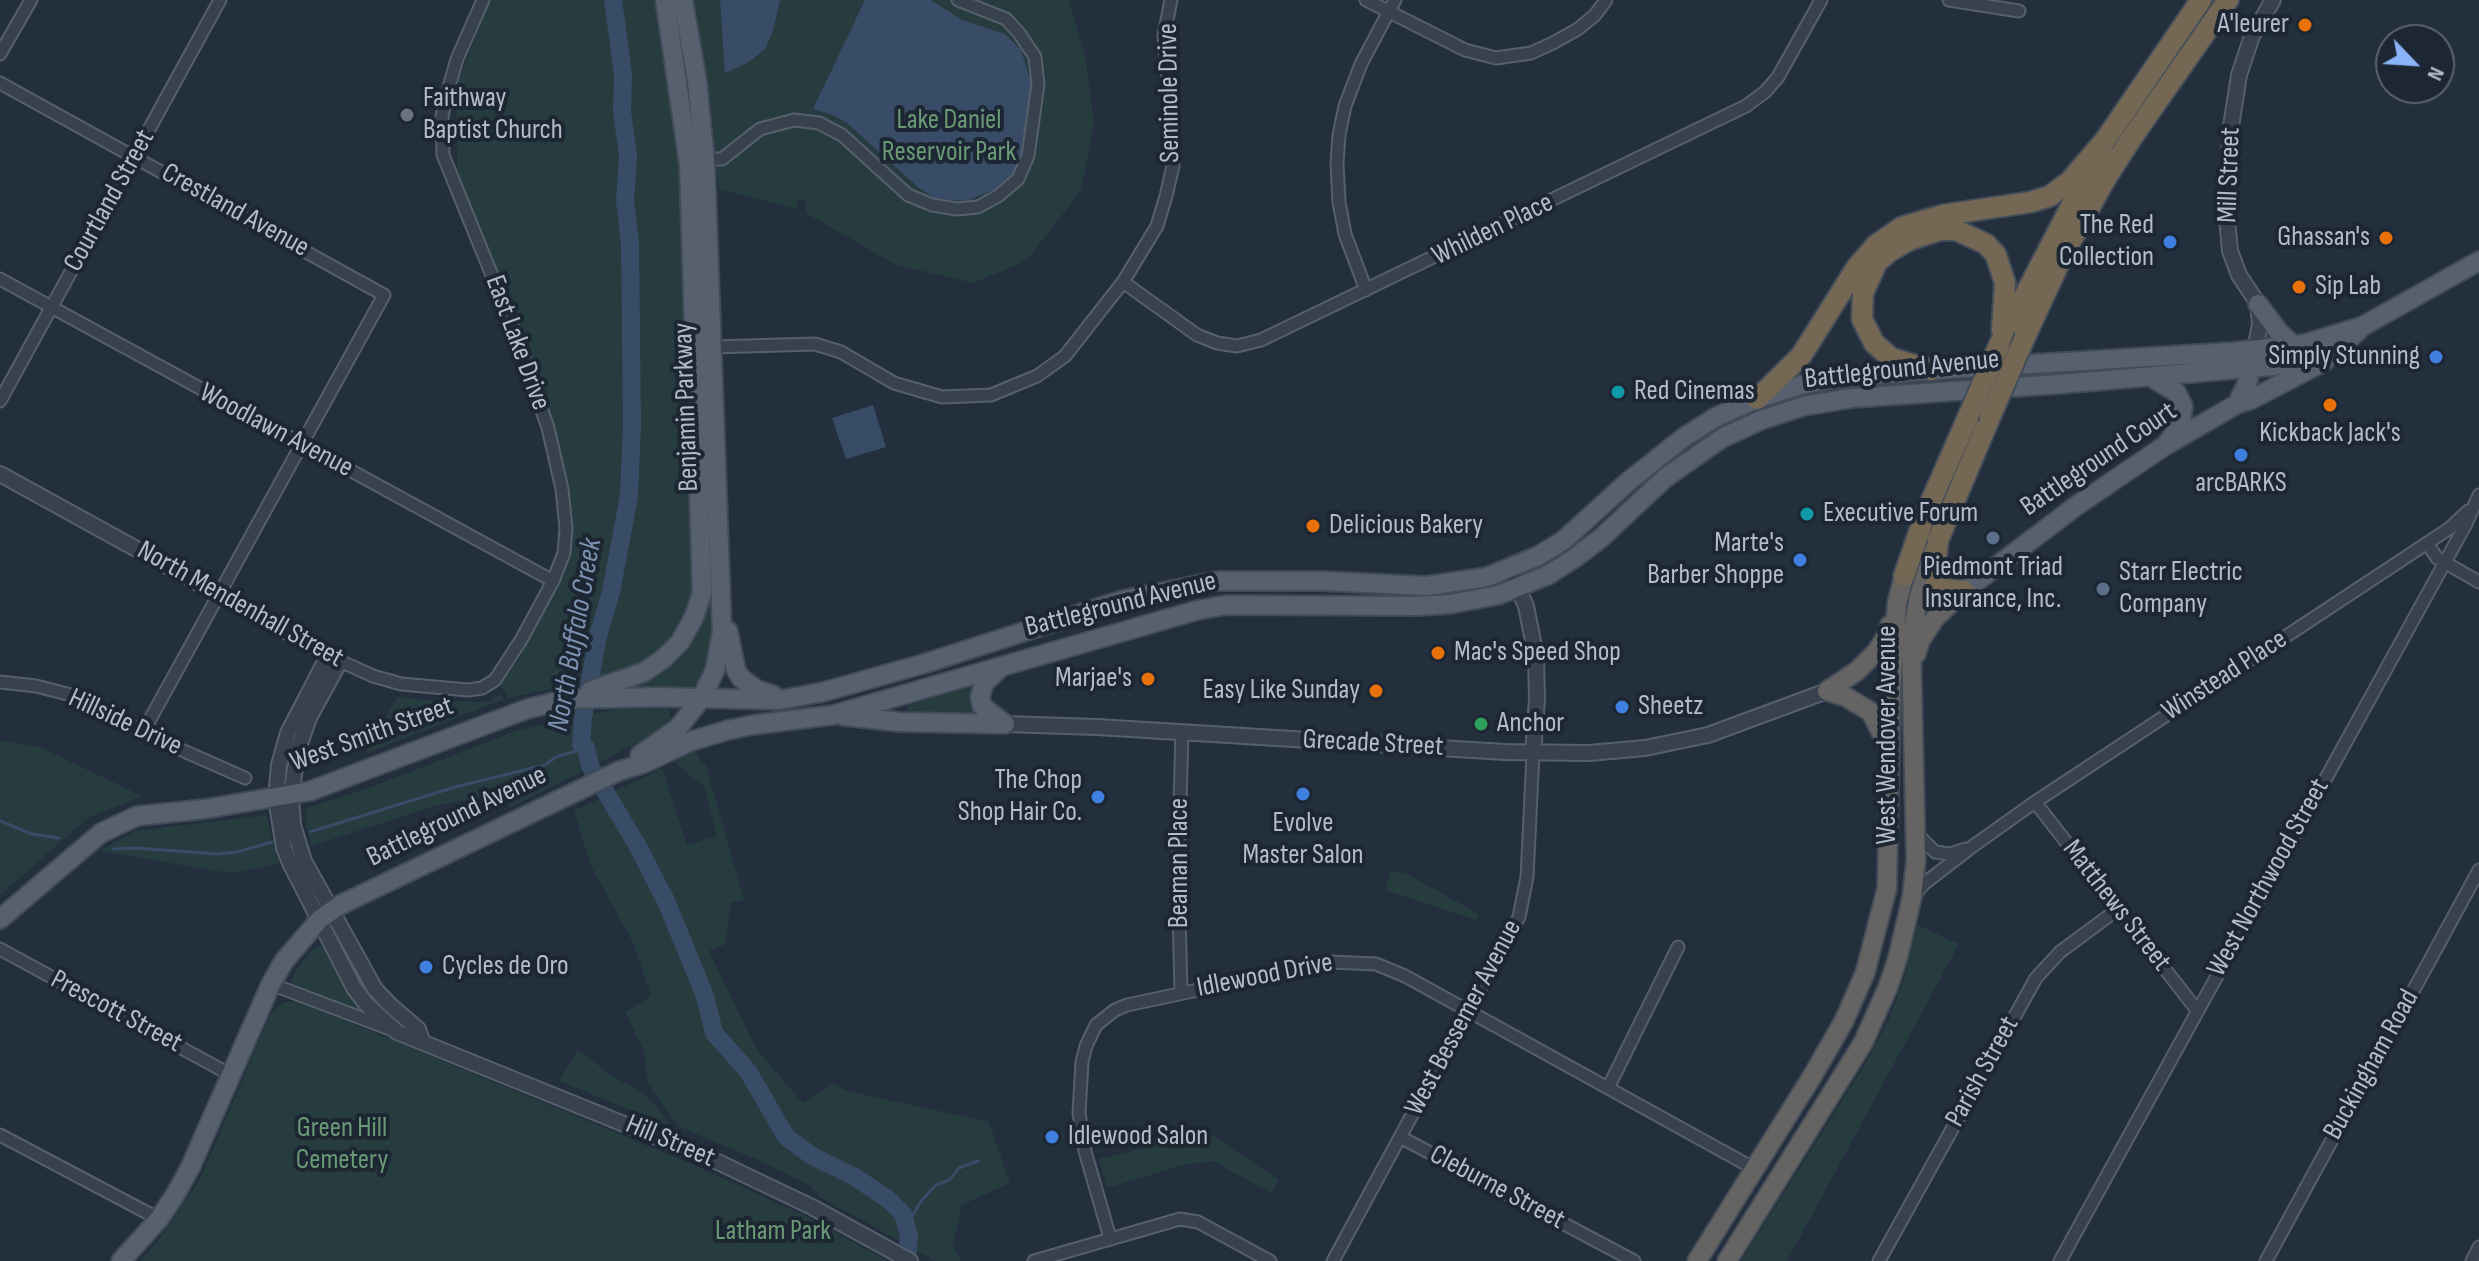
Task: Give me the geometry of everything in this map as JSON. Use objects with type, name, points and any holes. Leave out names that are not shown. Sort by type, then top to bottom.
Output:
[{"type":"highway","name":"West Wendover Avenue","points":[[1697,1261],[1836,1034],[1865,973],[1887,888],[1897,603],[1925,515],[2000,343],[2106,139],[2201,0]]},
{"type":"highway","name":"West Wendover Avenue","points":[[1727,1261],[1863,1043],[1888,987],[1912,897],[1917,834],[1911,640],[1919,596],[1938,540],[2061,259],[2131,139],[2228,0]]},
{"type":"highway","points":[[1757,399],[1801,356],[1857,267],[1876,245],[1902,227],[1943,215],[2031,202],[2050,196],[2070,181],[2106,139]]},
{"type":"highway","points":[[1931,370],[1891,358],[1874,343],[1862,319],[1863,293],[1877,262],[1890,251],[1925,233],[1940,230],[1967,233],[1986,244],[1996,255],[2002,269],[2006,300],[2000,343]]},
{"type":"highway","points":[[1938,540],[1936,582],[1944,589],[1964,591]]},
{"type":"highway","points":[[1911,668],[1920,641],[1935,618],[1964,591]]},
{"type":"highway","points":[[1827,691],[1857,671],[1876,652],[1886,637],[1897,603]]},
{"type":"highway","points":[[1827,691],[1846,697],[1871,712],[1883,731],[1890,752]]},
{"type":"main road","name":"Benjamin Parkway","points":[[603,692],[644,672],[680,642],[694,617],[702,593],[689,165],[665,0]]},
{"type":"main road","name":"Benjamin Parkway","points":[[619,771],[678,728],[701,699],[720,651],[723,599],[705,159],[697,81],[683,0]]},
{"type":"main road","name":"Battleground Avenue","points":[[701,699],[792,698],[823,692],[923,664],[1123,600],[1218,581],[1322,581],[1427,586],[1487,577],[1564,540],[1630,480],[1683,438],[1716,417],[1757,399],[1836,378],[1931,370],[2302,360],[2342,345],[2363,326],[2479,261]]},
{"type":"main road","points":[[2258,304],[2294,346]]},
{"type":"main road","name":"Battleground Avenue","points":[[121,1261],[159,1219],[190,1168],[271,984],[290,953],[326,914],[619,771],[691,741],[728,730],[833,715],[1170,616],[1226,605],[1439,605],[1498,595],[1548,575],[1592,545],[1665,478],[1722,438],[1761,420],[1804,406],[1852,398],[2151,377],[2253,359],[2363,326]]},
{"type":"main road","name":"Battleground Court","points":[[1964,591],[2076,506],[2163,447],[2237,404],[2322,364],[2342,345]]},
{"type":"main road","points":[[2237,404],[2253,359]]},
{"type":"main road","points":[[2151,377],[2176,392],[2183,406],[2181,424],[2163,447]]},
{"type":"main road","points":[[723,599],[732,656],[741,678],[757,690],[792,698]]},
{"type":"main road","points":[[1004,665],[984,683],[980,697],[982,706],[1005,724]]},
{"type":"main road","name":"West Smith Street","points":[[0,919],[36,885],[116,824],[148,814],[205,809],[310,791],[527,709],[567,699],[603,692],[701,699]]},
{"type":"main road","points":[[833,715],[900,722],[1005,724]]},
{"type":"street","points":[[0,54],[31,0]]},
{"type":"street","name":"East Lake Drive","points":[[483,0],[457,59],[447,94],[442,116],[443,155],[515,332],[548,428],[562,489],[566,528],[564,553],[553,581],[521,640],[493,682]]},
{"type":"street","points":[[705,159],[722,159],[760,129],[794,120],[819,123],[842,135],[908,195],[932,205],[957,209],[978,207],[998,196],[1018,179],[1028,156],[1038,84],[1035,57],[1006,19],[958,0]]},
{"type":"street","name":"Seminole Drive","points":[[713,347],[815,344],[841,352],[894,383],[942,397],[991,395],[1037,376],[1065,356],[1123,282],[1157,226],[1173,166],[1164,35],[1171,0]]},
{"type":"street","points":[[1366,0],[1465,50],[1481,56],[1509,58],[1531,53],[1578,29],[1595,15],[1606,0]]},
{"type":"street","points":[[1366,290],[1345,234],[1337,164],[1345,106],[1361,64],[1395,0]]},
{"type":"street","name":"Whilden Place","points":[[1123,282],[1197,335],[1217,343],[1237,346],[1261,340],[1746,106],[1778,77],[1821,0]]},
{"type":"street","points":[[1949,0],[2019,11]]},
{"type":"street","name":"Mill Street","points":[[2258,304],[2239,275],[2230,251],[2228,164],[2239,75],[2252,36],[2273,0]]},
{"type":"street","name":"Courtland Street","points":[[0,401],[135,155],[214,3]]},
{"type":"street","name":"Crestland Avenue","points":[[0,83],[384,295],[302,444]]},
{"type":"street","name":"Woodlawn Avenue","points":[[0,279],[553,581]]},
{"type":"street","points":[[2253,359],[2260,324],[2258,304]]},
{"type":"street","points":[[143,732],[302,444]]},
{"type":"street","name":"North Mendenhall Street","points":[[0,474],[373,676],[420,687],[468,690],[493,682]]},
{"type":"street","name":"Winstead Place","points":[[1912,897],[1925,883],[2035,802],[2450,528],[2476,500]]},
{"type":"street","name":"West Northwood Street","points":[[2060,1261],[2196,1009],[2466,524],[2476,500]]},
{"type":"street","points":[[2427,543],[2437,558],[2479,582]]},
{"type":"street","name":"West Bessemer Avenue","points":[[1333,1261],[1507,942],[1524,898],[1530,843],[1536,656],[1532,631],[1509,569]]},
{"type":"street","name":"Hill Street","points":[[335,658],[288,733],[279,765],[284,796],[284,848],[375,989],[418,1029],[422,1040]]},
{"type":"street","name":"Hillside Drive","points":[[0,682],[36,686],[71,695],[245,778]]},
{"type":"street","name":"Grecade Street","points":[[1005,724],[1533,754],[1589,753],[1661,745],[1708,735],[1827,691]]},
{"type":"street","name":"Beaman Place","points":[[1181,992],[1178,872],[1182,733]]},
{"type":"street","name":"Matthews Street","points":[[2035,802],[2196,1009]]},
{"type":"street","name":"Winstead Place","points":[[1917,834],[1930,848],[1943,854],[1973,846]]},
{"type":"street","name":"Buckingham Road","points":[[2266,1261],[2479,870]]},
{"type":"street","name":"Parish Street","points":[[1879,1261],[2036,978],[2060,952],[2118,909]]},
{"type":"street","name":"Hill Street","points":[[326,914],[354,988],[397,1032]]},
{"type":"street","points":[[1609,1086],[1678,947]]},
{"type":"street","name":"Prescott Street","points":[[0,949],[231,1075]]},
{"type":"street","name":"Idlewood Drive","points":[[1110,1238],[1085,1151],[1079,1113],[1078,1092],[1086,1046],[1096,1025],[1115,1010],[1181,992],[1313,964],[1348,961],[1389,968],[1609,1086],[1753,1168]]},
{"type":"street","name":"Hill Street","points":[[271,984],[422,1040],[720,1163],[767,1184],[910,1261]]},
{"type":"street","points":[[0,1135],[159,1219]]},
{"type":"street","name":"Cleburne Street","points":[[1402,1138],[1634,1261]]},
{"type":"street","points":[[1034,1261],[1110,1238],[1186,1220],[1198,1222],[1270,1261]]},
{"type":"street","points":[[2472,1261],[2479,1247]]},
{"type":"green space","points":[[490,0],[658,0],[680,127],[684,340],[695,591],[676,638],[636,671],[508,698],[500,685],[517,662],[560,580],[566,558],[556,442],[535,371],[457,168],[456,87]]},
{"type":"green space","name":"Lake Daniel Reservoir Park","points":[[694,0],[1069,0],[1085,56],[1094,123],[1081,191],[1026,261],[973,283],[896,265],[806,213],[806,200],[797,200],[797,209],[719,189],[712,113]]},
{"type":"green space","points":[[711,589],[714,589],[715,619],[711,659],[699,688],[623,688],[664,670],[681,654],[704,617]]},
{"type":"green space","points":[[973,685],[981,717],[907,711],[908,705]]},
{"type":"green space","points":[[501,694],[504,699],[365,754],[397,697],[488,702]]},
{"type":"green space","points":[[669,709],[671,720],[653,735],[510,808],[504,799],[478,798],[437,805],[312,846],[306,824],[306,808],[366,789],[518,730],[611,710]]},
{"type":"green space","points":[[0,740],[40,747],[142,796],[88,818],[0,895]]},
{"type":"green space","points":[[696,751],[706,766],[744,900],[731,903],[725,944],[709,951],[762,1056],[803,1103],[834,1083],[843,1090],[989,1122],[1010,1183],[962,1205],[953,1244],[961,1261],[935,1261],[820,1197],[811,1186],[679,1127],[648,1084],[644,1052],[625,1012],[651,996],[634,944],[591,866],[574,811],[662,768],[687,845],[717,836],[704,786],[673,762]]},
{"type":"green space","points":[[266,815],[279,864],[229,873],[99,851],[135,831]]},
{"type":"green space","points":[[1391,871],[1405,873],[1479,914],[1476,920],[1385,890]]},
{"type":"green space","points":[[1917,925],[1959,944],[1787,1261],[1741,1261],[1864,1066],[1889,1019],[1905,976]]},
{"type":"green space","points":[[319,946],[347,991],[370,1017],[290,984],[299,966]]},
{"type":"green space","name":"Green Hill Cemetery","points":[[298,1001],[687,1162],[810,1218],[887,1261],[140,1261],[157,1242],[200,1179],[271,1013],[284,1002]]},
{"type":"green space","points":[[578,1050],[614,1077],[640,1091],[657,1107],[670,1126],[559,1081]]},
{"type":"green space","points":[[1169,1130],[1206,1131],[1279,1180],[1271,1193],[1213,1161],[1183,1165],[1107,1188],[1099,1159],[1156,1145]]},
{"type":"water","points":[[720,0],[780,0],[765,49],[749,62],[725,73]]},
{"type":"water","points":[[865,0],[931,0],[962,20],[1005,34],[1021,50],[1031,82],[1027,139],[1015,171],[999,188],[966,201],[934,198],[847,123],[813,109]]},
{"type":"water","points":[[873,405],[886,447],[846,459],[832,418]]},
{"type":"waterway","name":"North Buffalo Creek","points":[[613,0],[623,74],[622,112],[628,155],[625,200],[630,243],[632,426],[629,496],[611,592],[598,636],[581,744],[586,748],[590,766],[666,901],[705,996],[714,1033],[748,1071],[786,1137],[812,1156],[855,1177],[889,1200],[903,1214],[909,1236],[907,1261]]},
{"type":"waterway","points":[[310,832],[455,787],[545,765],[556,757],[586,748]]},
{"type":"waterway","points":[[0,821],[32,834],[59,838]]},
{"type":"waterway","points":[[113,849],[218,854],[272,842]]},
{"type":"waterway","points":[[909,1236],[912,1216],[922,1200],[936,1185],[949,1180],[959,1168],[978,1161]]},
{"type":"place","name":"A'leurer","points":[[2305,25]]},
{"type":"place","name":"Faithway Baptist Church","points":[[407,115]]},
{"type":"place","name":"Ghassan's","points":[[2386,238]]},
{"type":"place","name":"The Red Collection","points":[[2170,242]]},
{"type":"place","name":"Sip Lab","points":[[2299,287]]},
{"type":"place","name":"Simply Stunning","points":[[2436,357]]},
{"type":"place","name":"Red Cinemas","points":[[1618,392]]},
{"type":"place","name":"Kickback Jack's","points":[[2330,405]]},
{"type":"place","name":"arcBARKS","points":[[2241,455]]},
{"type":"place","name":"Executive Forum","points":[[1807,514]]},
{"type":"place","name":"Delicious Bakery","points":[[1313,526]]},
{"type":"place","name":"Piedmont Triad Insurance, Inc.","points":[[1993,538]]},
{"type":"place","name":"Marte's Barber Shoppe","points":[[1800,560]]},
{"type":"place","name":"Starr Electric Company","points":[[2103,589]]},
{"type":"place","name":"Mac's Speed Shop","points":[[1438,653]]},
{"type":"place","name":"Marjae's","points":[[1148,679]]},
{"type":"place","name":"Easy Like Sunday","points":[[1376,691]]},
{"type":"place","name":"Sheetz","points":[[1622,707]]},
{"type":"place","name":"Anchor","points":[[1481,724]]},
{"type":"place","name":"Evolve Master Salon","points":[[1303,794]]},
{"type":"place","name":"The Chop Shop Hair Co.","points":[[1098,797]]},
{"type":"place","name":"Cycles de Oro","points":[[426,967]]},
{"type":"place","name":"Idlewood Salon","points":[[1052,1137]]},
{"type":"park label","name":"Latham Park","points":[[773,1232]]}]
